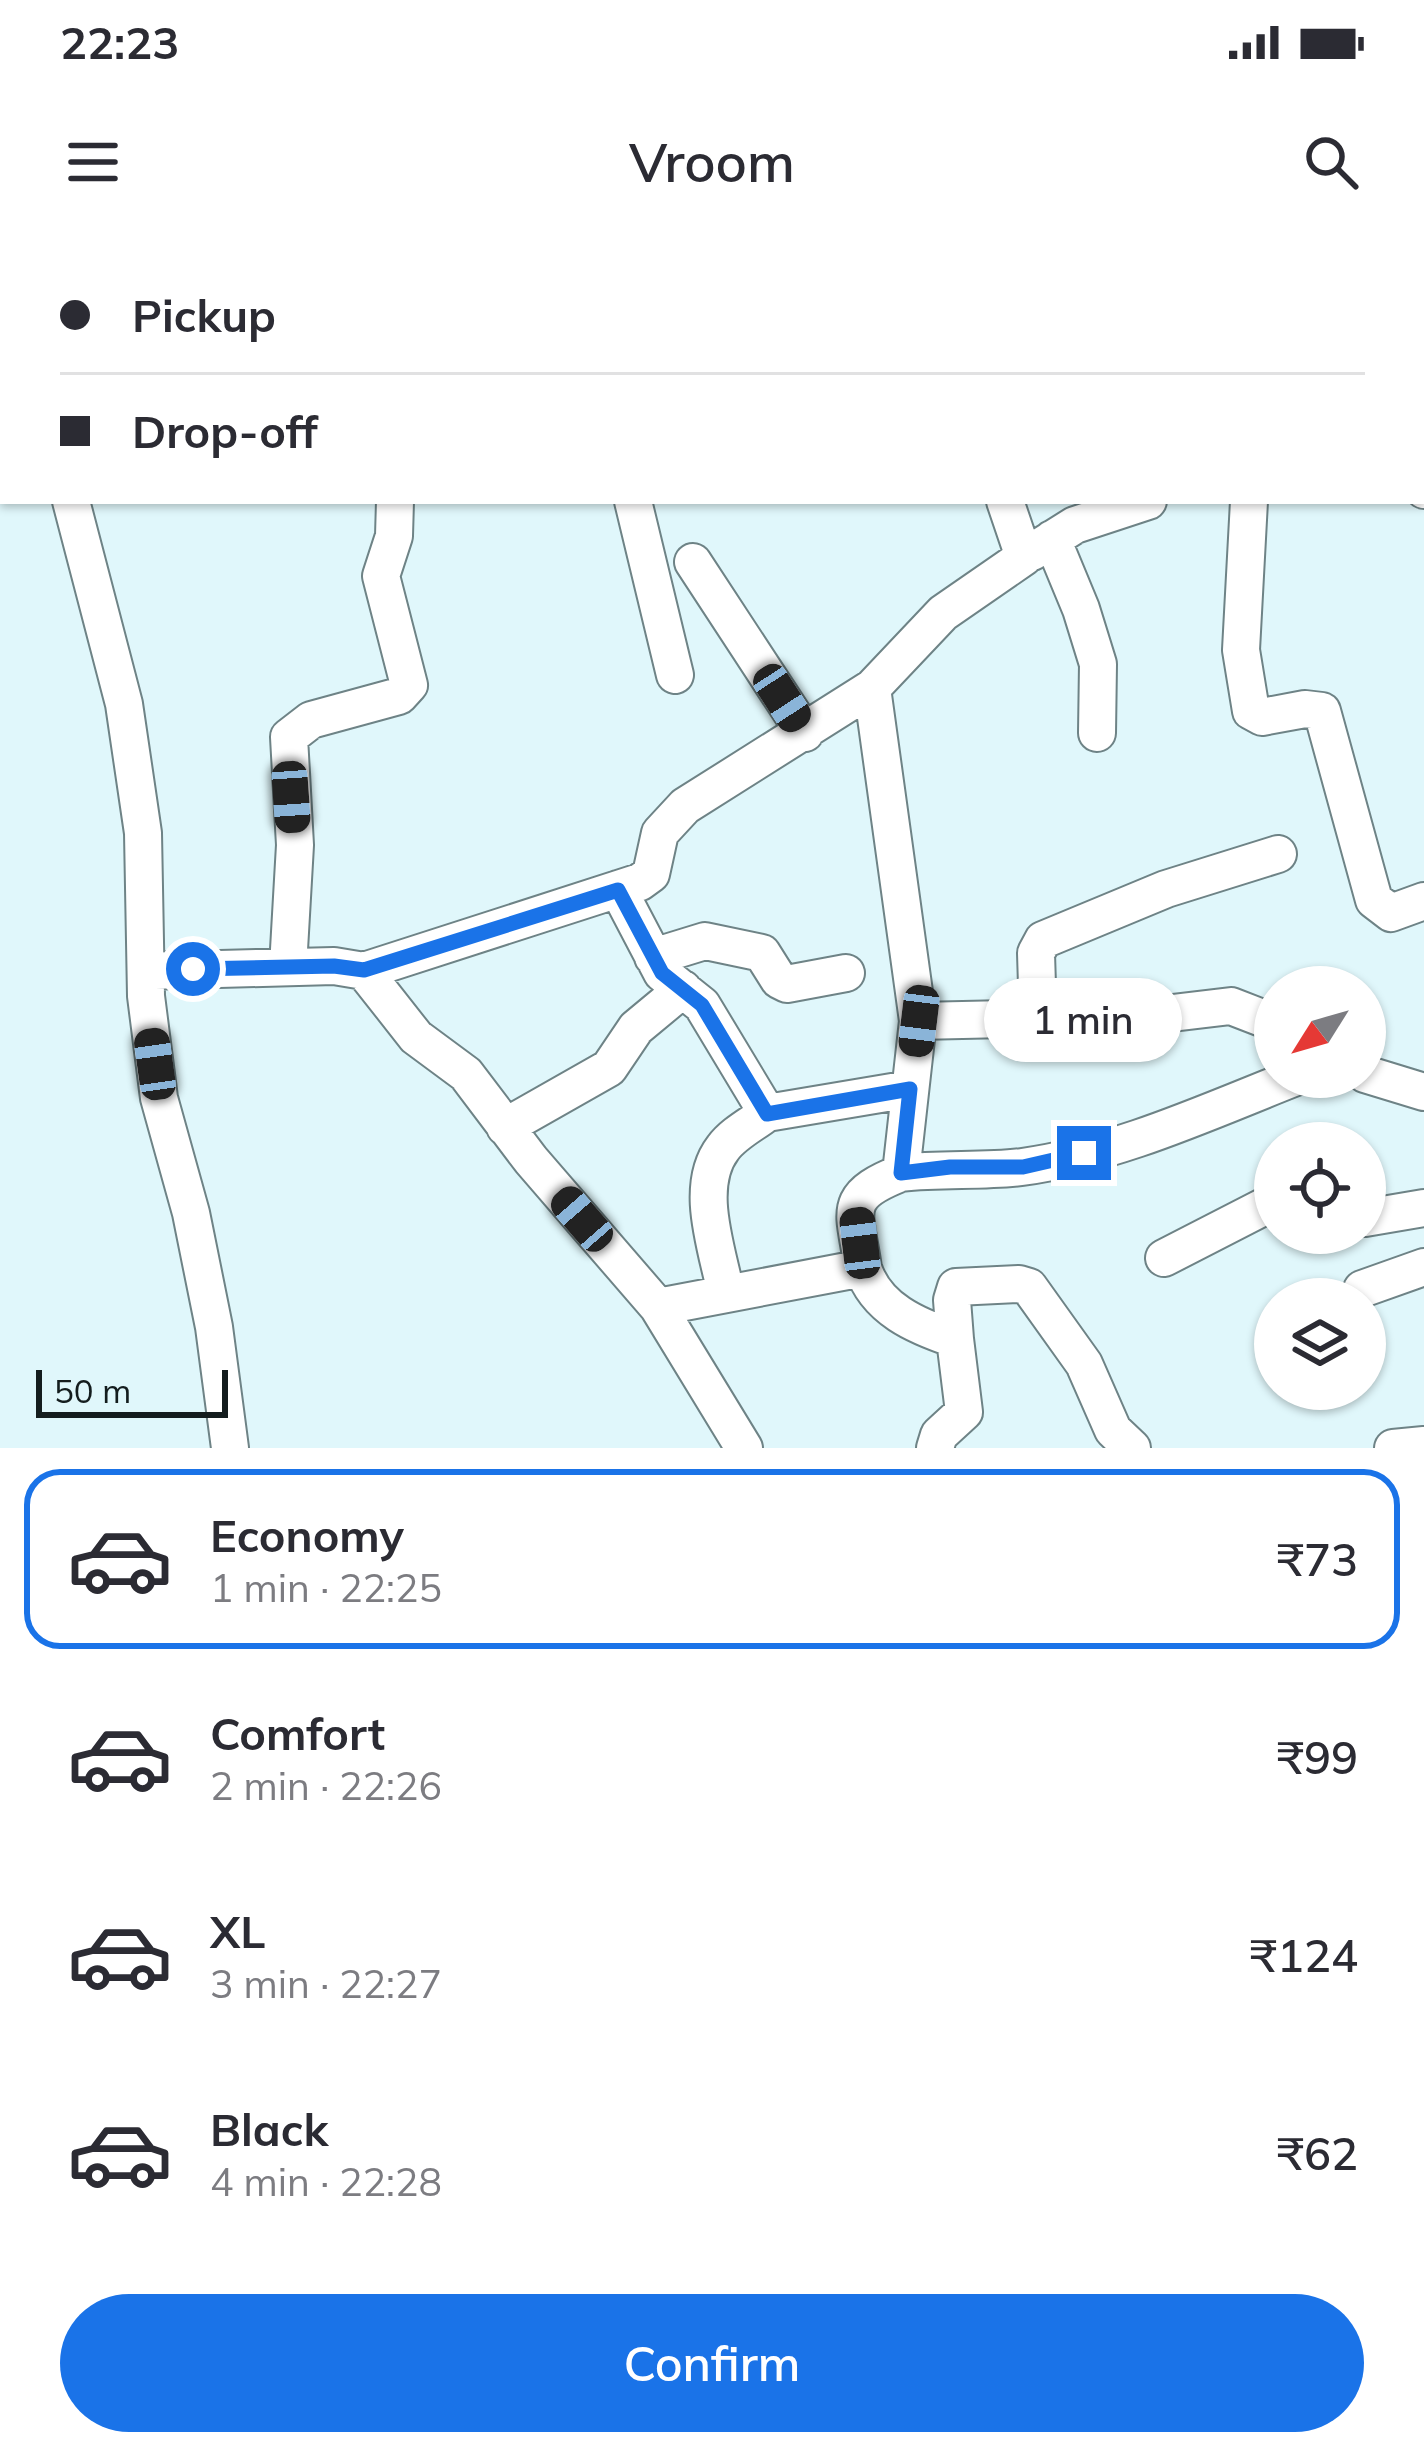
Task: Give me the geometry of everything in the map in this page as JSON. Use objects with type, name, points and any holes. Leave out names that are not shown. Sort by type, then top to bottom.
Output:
[{"type":"street","points":[[72,504],[124,704],[143,833],[146,970],[159,1098],[191,1213],[214,1327],[230,1448]]},
{"type":"street","points":[[288,967],[295,845],[289,737],[311,720],[399,696],[409,685],[381,576],[394,536],[394,504]]},
{"type":"street","points":[[634,504],[676,675]]},
{"type":"street","points":[[1007,504],[1081,609],[1098,664],[1097,733]]},
{"type":"street","points":[[146,970],[334,966],[364,970],[618,890],[651,874],[659,833],[669,819],[872,688],[943,613],[1075,525],[1139,504]]},
{"type":"street","points":[[1249,504],[1241,650],[1251,711],[1262,718],[1305,709],[1322,711],[1374,900],[1391,913],[1424,902]]},
{"type":"street","points":[[693,562],[805,733]]},
{"type":"street","points":[[872,688],[919,1021],[901,1173]]},
{"type":"street","points":[[1038,1018],[1036,953],[1042,940],[1166,889],[1278,854]]},
{"type":"street","points":[[618,890],[653,957],[672,985],[702,1005],[767,1114]]},
{"type":"street","points":[[653,957],[705,941],[762,953],[779,980],[788,984],[846,973]]},
{"type":"street","points":[[364,970],[416,1037],[466,1074],[658,1307],[744,1448]]},
{"type":"street","points":[[506,1127],[609,1068],[636,1028],[682,989]]},
{"type":"street","points":[[919,1021],[1147,1016],[1231,1006],[1254,1015]]},
{"type":"street","points":[[1386,1082],[1423,1095]]},
{"type":"street","points":[[726,1294],[708,1190],[721,1150],[767,1114],[910,1089]]},
{"type":"street","points":[[955,1339],[906,1319],[880,1300],[863,1268],[856,1204],[861,1193],[901,1173],[1023,1167],[1084,1153],[1149,1135],[1254,1094]]},
{"type":"street","points":[[1386,1214],[1424,1208]]},
{"type":"street","points":[[1164,1258],[1254,1212]]},
{"type":"street","points":[[1386,1280],[1424,1267]]},
{"type":"street","points":[[658,1307],[863,1268]]},
{"type":"street","points":[[935,1448],[939,1436],[964,1412],[952,1300],[956,1287],[1019,1284],[1029,1287],[1084,1364],[1113,1430],[1132,1448]]},
{"type":"street","points":[[1393,1448],[1424,1445]]},
{"type":"route","points":[[193,969],[334,966],[364,970],[618,890],[662,973],[702,1005],[767,1114],[910,1089],[901,1173],[1023,1167],[1084,1153]]}]
